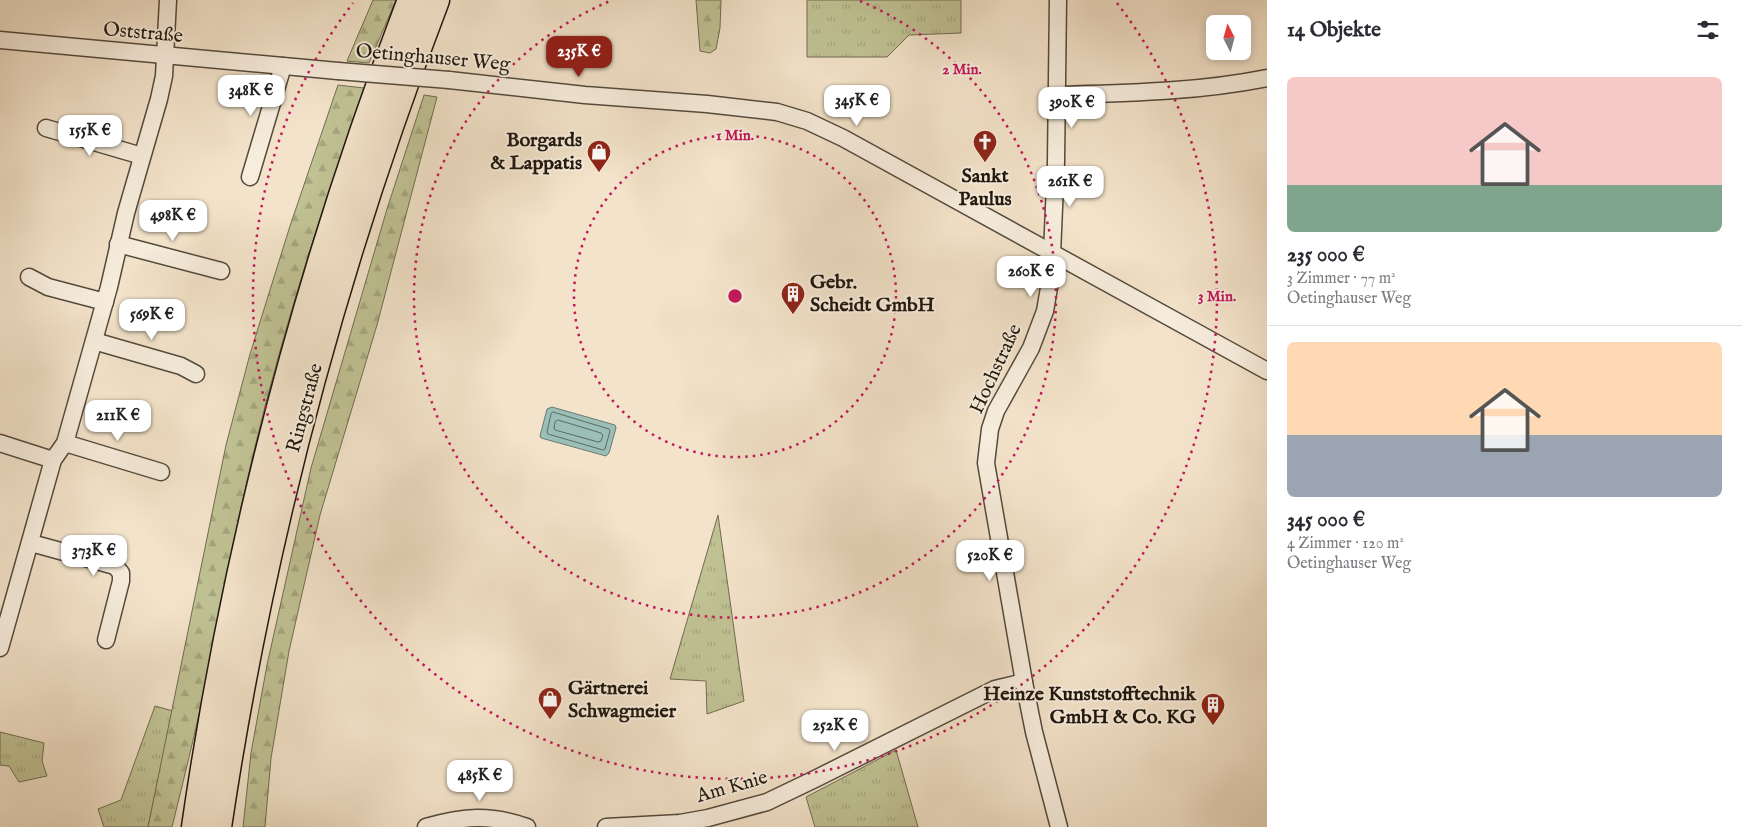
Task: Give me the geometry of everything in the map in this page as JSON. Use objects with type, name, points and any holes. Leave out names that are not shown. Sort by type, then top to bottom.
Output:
[{"type":"highway","name":"Ringstraße","points":[[195,827],[222,665],[283,396],[360,140],[411,0]]},
{"type":"highway","name":"Ringstraße","points":[[218,827],[250,644],[293,455],[331,312],[355,233],[412,64],[436,0]]},
{"type":"street","points":[[1,639],[31,543],[53,460],[66,443],[105,302],[118,244],[159,99],[164,76],[168,0]]},
{"type":"street","name":"Hochstraße","points":[[1058,0],[1051,276],[1044,311],[1032,348],[996,411],[990,429],[986,463],[1024,682],[1034,732],[1058,827]]},
{"type":"street","name":"Oststraße","points":[[0,40],[338,71]]},
{"type":"street","points":[[250,176],[283,66]]},
{"type":"street","name":"Oetinghauser Weg","points":[[338,71],[449,80],[585,95],[707,104],[777,112],[807,121],[843,138],[1267,371]]},
{"type":"street","points":[[1057,95],[1174,92],[1229,86],[1267,78]]},
{"type":"street","points":[[46,128],[142,156]]},
{"type":"street","points":[[118,244],[221,271]]},
{"type":"street","points":[[28,277],[48,287],[105,302]]},
{"type":"street","points":[[94,341],[181,366],[196,374]]},
{"type":"street","points":[[0,443],[53,460]]},
{"type":"street","points":[[66,443],[161,472]]},
{"type":"street","points":[[31,543],[115,566],[121,573],[121,581],[106,640]]},
{"type":"street","name":"Am Knie","points":[[606,827],[680,823],[708,818],[767,802],[816,780],[996,689],[1024,682]]},
{"type":"street","points":[[426,827],[462,818],[478,817],[499,818],[527,827]]},
{"type":"green space","points":[[373,0],[396,0],[369,63],[347,61]]},
{"type":"green space","points":[[696,0],[721,0],[720,28],[716,49],[710,53],[700,51]]},
{"type":"green space","points":[[807,0],[961,0],[961,33],[909,35],[887,57],[807,57]]},
{"type":"green space","points":[[338,85],[364,88],[315,234],[285,332],[259,431],[242,501],[204,690],[172,827],[148,827],[226,445],[250,354],[290,226]]},
{"type":"green space","points":[[424,95],[437,97],[377,325],[320,515],[289,651],[271,758],[265,827],[243,827],[251,753],[267,665],[311,468],[387,209]]},
{"type":"green space","points":[[718,515],[744,701],[707,714],[706,681],[670,679]]},
{"type":"green space","points":[[155,706],[173,711],[148,827],[104,827],[98,809],[121,800]]},
{"type":"green space","points":[[0,732],[44,743],[42,761],[47,776],[19,782],[9,766],[0,765]]},
{"type":"green space","points":[[896,750],[918,827],[815,827],[806,797]]},
{"type":"water","points":[[552,407],[615,425],[616,428],[609,453],[606,456],[541,438],[547,409]]},
{"type":"place","name":"Sankt Paulus","points":[[985,163]]},
{"type":"place","name":"Borgards & Lappatis","points":[[599,173]]},
{"type":"place","name":"Gebr. Scheidt GmbH","points":[[793,315]]},
{"type":"place","name":"Gärtnerei Schwagmeier","points":[[550,720]]},
{"type":"place","name":"Heinze Kunststofftechnik GmbH & Co. KG","points":[[1213,726]]}]
